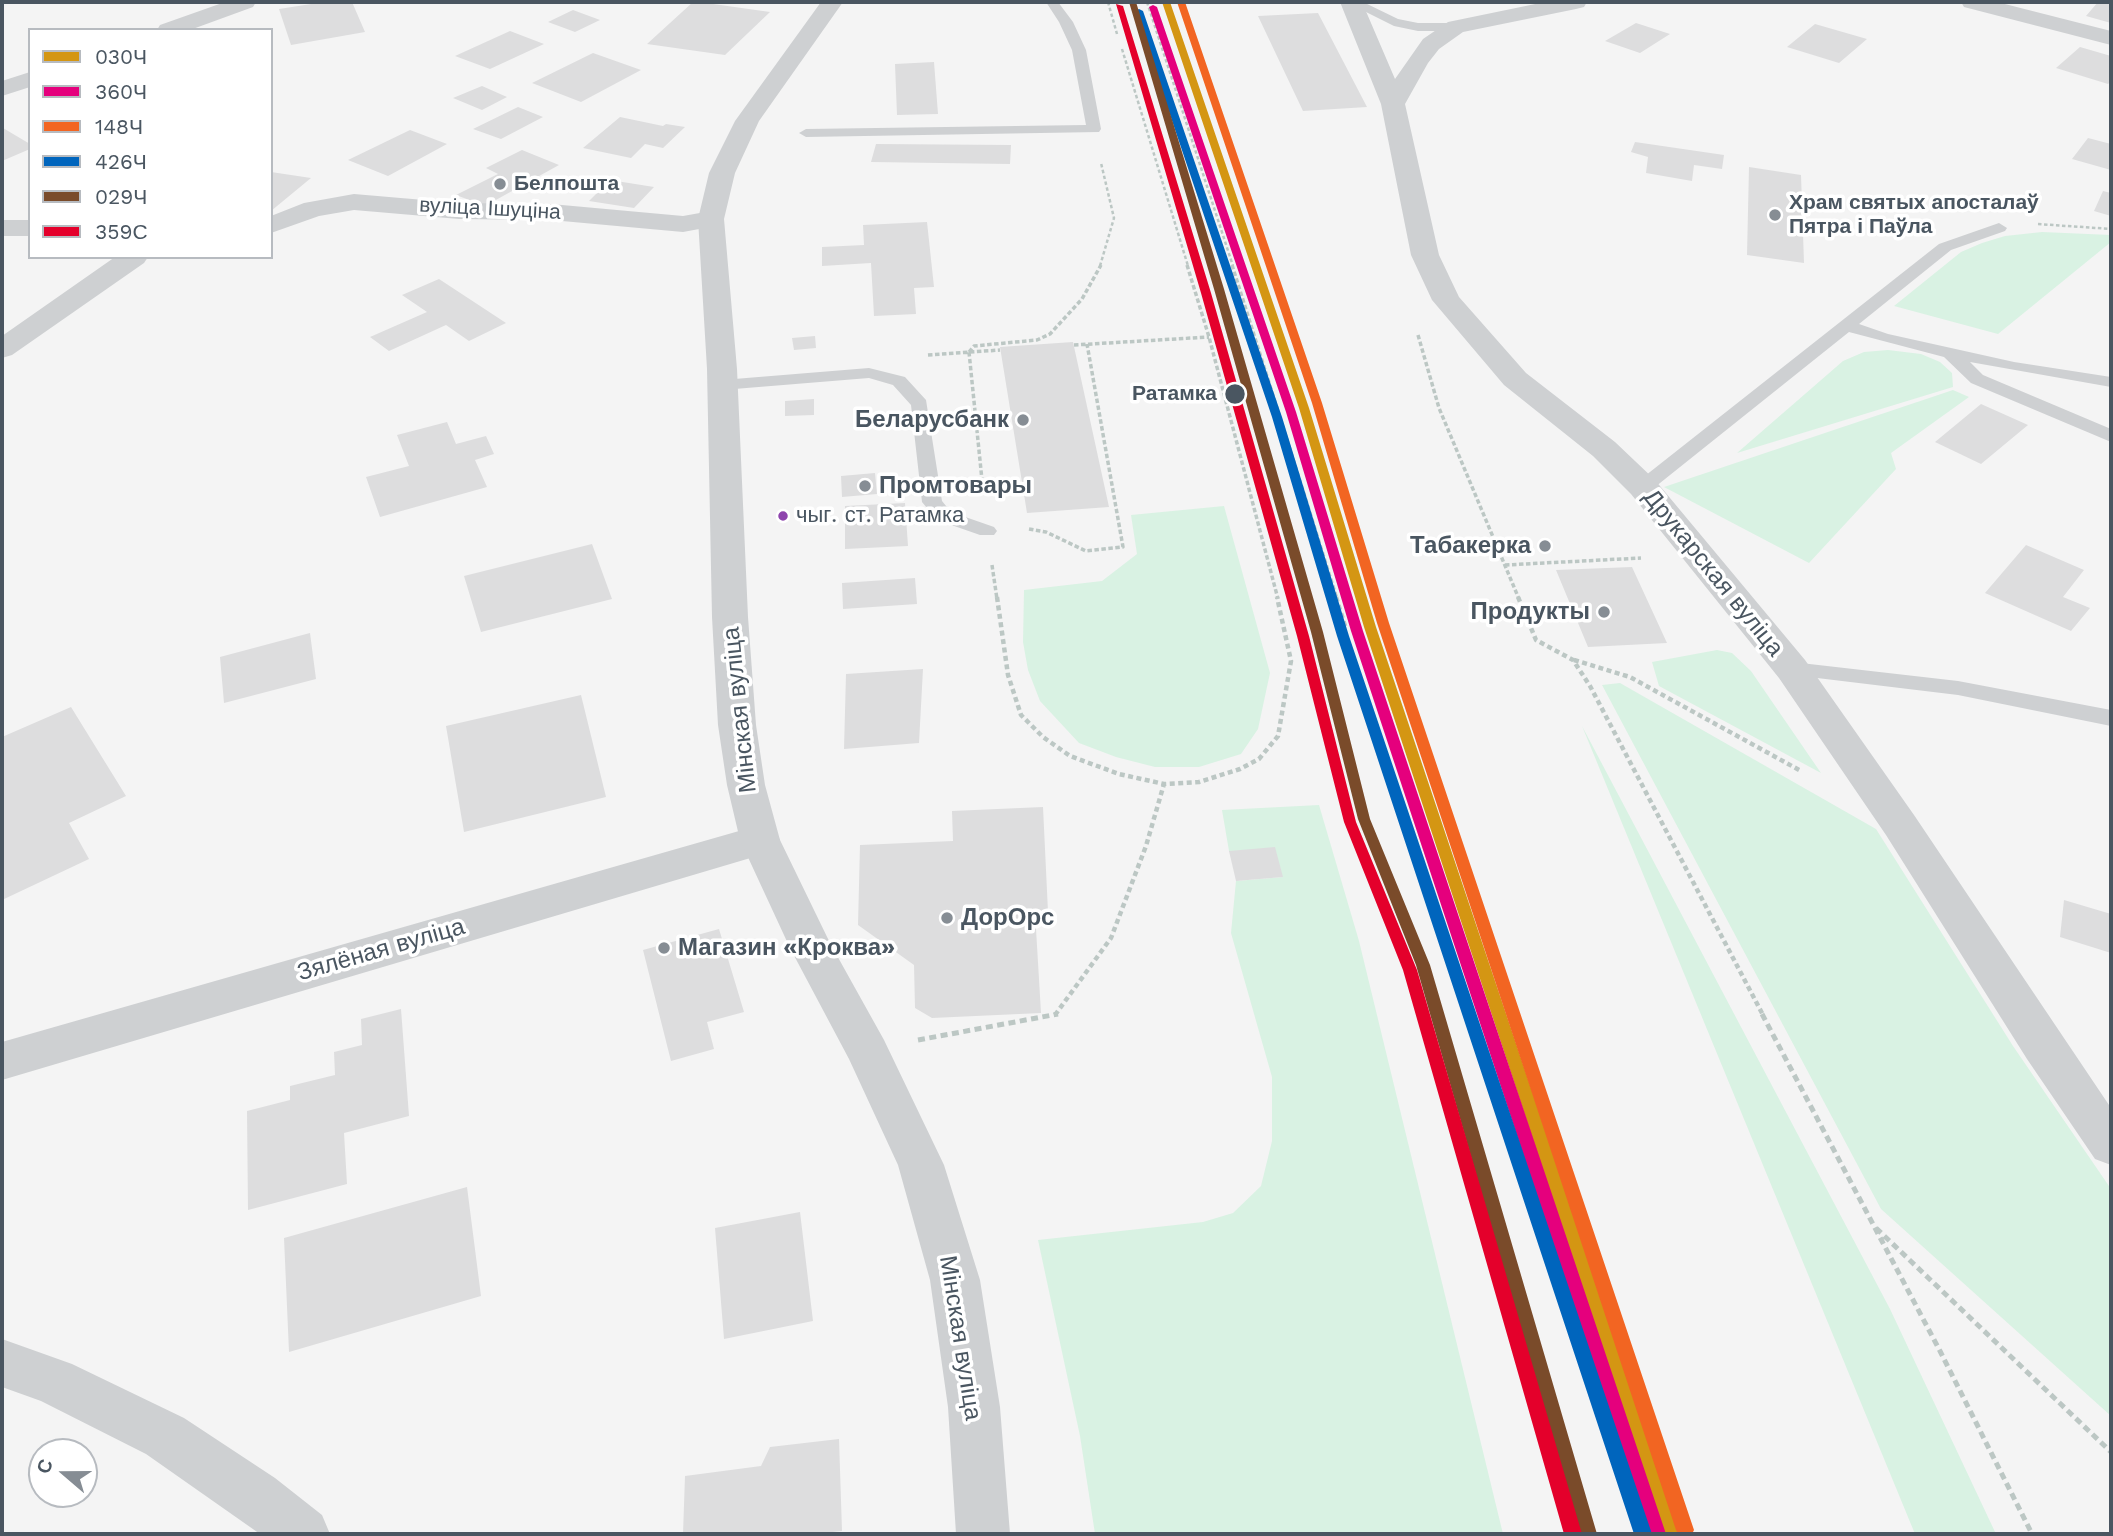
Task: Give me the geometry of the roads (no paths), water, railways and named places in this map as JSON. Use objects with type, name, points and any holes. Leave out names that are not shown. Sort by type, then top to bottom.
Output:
[{"type":"street","points":[[174,28],[245,2]]},
{"type":"street","name":"Мінская вуліца","points":[[832,2],[747,121],[722,173],[711,219],[722,385],[730,617],[737,725],[746,785],[760,840],[811,948],[868,1053],[921,1165],[955,1280],[974,1407],[982,1534]]},
{"type":"street","name":"Друкарская вуліца","points":[[1352,2],[1393,104],[1425,255],[1446,300],[1515,379],[1604,449],[1643,487],[1792,669],[2111,1145]]},
{"type":"street","points":[[1393,104],[1416,61],[1431,44],[1456,27],[1576,2]]},
{"type":"street","points":[[1972,2],[2111,38]]},
{"type":"street","points":[[2,89],[28,80]]},
{"type":"street","name":"вуліца Ішуціна","points":[[273,224],[313,209],[354,202],[459,211],[551,212],[682,224],[711,219]]},
{"type":"street","points":[[2,228],[28,228]]},
{"type":"street","points":[[2,349],[131,259]]},
{"type":"street","name":"Зялёная вуліца","points":[[2,1061],[760,840]]},
{"type":"street","points":[[2,1363],[54,1381],[165,1436],[256,1497],[303,1534]]},
{"type":"lane","points":[[806,133],[1094,129],[1079,50],[1066,22],[1052,2]]},
{"type":"lane","points":[[1352,2],[1394,22],[1418,27],[1456,27]]},
{"type":"lane","points":[[1643,487],[1945,247],[1999,228]]},
{"type":"lane","points":[[1846,326],[1884,338],[2014,367],[2111,382]]},
{"type":"lane","points":[[1948,351],[1977,379],[2111,436]]},
{"type":"lane","points":[[722,385],[869,373],[899,381],[920,404],[932,502],[944,516],[987,531]]},
{"type":"lane","points":[[1792,669],[1958,688],[2111,718]]},
{"type":"place","name":"Белпошта","points":[[500,184]]},
{"type":"place","name":"Храм святых апосталаў Пятра і Паўла","points":[[1775,215]]},
{"type":"place","name":"Ратамка","points":[[1235,394]]},
{"type":"place","name":"Беларусбанк","points":[[1023,420]]},
{"type":"place","name":"Промтовары","points":[[865,486]]},
{"type":"place","name":"чыг. ст. Ратамка","points":[[783,516]]},
{"type":"place","name":"Табакерка","points":[[1545,546]]},
{"type":"place","name":"Продукты","points":[[1604,612]]},
{"type":"place","name":"ДорОрс","points":[[947,918]]},
{"type":"place","name":"Магазин «Кроква»","points":[[664,948]]}]
